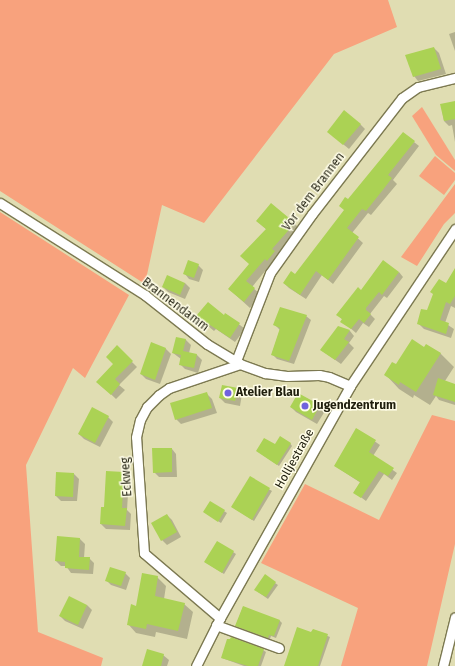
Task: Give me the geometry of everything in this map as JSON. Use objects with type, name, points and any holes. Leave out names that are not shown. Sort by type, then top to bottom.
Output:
[{"type":"street","name":"Vor dem Brannen","points":[[238,363],[270,273],[312,214],[402,98],[418,87],[455,78]]},
{"type":"street","name":"Brannendamm","points":[[0,203],[145,295],[207,344],[238,363],[265,373],[287,376],[319,375],[329,377],[350,386]]},
{"type":"street","name":"Holljestraße","points":[[196,666],[218,621],[350,386],[370,353],[455,229]]},
{"type":"street","name":"Eckweg","points":[[218,621],[144,552],[136,437],[140,420],[147,407],[159,395],[169,388],[238,363]]},
{"type":"street","points":[[443,666],[452,643],[455,617]]},
{"type":"street","points":[[218,621],[279,648]]},
{"type":"shaded area","points":[[0,0],[388,0],[397,27],[334,54],[204,223],[162,205],[145,284],[0,191]]},
{"type":"shaded area","points":[[422,107],[455,160],[455,171],[436,155],[412,116]]},
{"type":"shaded area","points":[[435,156],[455,173],[455,180],[444,195],[419,176]]},
{"type":"shaded area","points":[[455,184],[455,213],[444,224],[417,266],[401,257]]},
{"type":"shaded area","points":[[0,212],[129,295],[85,378],[73,368],[26,465],[38,632],[103,658],[101,666],[0,666]]},
{"type":"shaded area","points":[[432,415],[455,421],[455,544],[427,666],[341,666],[358,608],[261,563],[305,484],[379,520]]},
{"type":"building","points":[[434,47],[441,69],[413,77],[405,55]]},
{"type":"building","points":[[455,101],[455,119],[444,121],[440,104]]},
{"type":"building","points":[[344,110],[361,124],[343,145],[327,132]]},
{"type":"building","points":[[403,132],[415,141],[388,175],[392,178],[382,191],[366,211],[362,209],[347,228],[359,237],[328,280],[316,271],[300,295],[283,283],[291,271],[295,274],[344,210],[339,206],[345,197],[348,199]]},
{"type":"building","points":[[271,203],[295,223],[272,249],[275,251],[267,261],[265,259],[246,281],[255,288],[244,302],[228,289],[249,264],[240,256],[266,229],[256,221]]},
{"type":"building","points":[[188,260],[199,264],[194,278],[183,274]]},
{"type":"building","points":[[383,260],[399,272],[382,295],[379,292],[366,308],[366,310],[371,314],[364,323],[359,319],[351,329],[340,322],[342,319],[336,315],[358,287],[361,290]]},
{"type":"building","points":[[455,268],[455,296],[450,304],[446,302],[440,320],[449,323],[446,334],[417,324],[421,309],[427,310],[433,294],[430,292],[439,279],[446,283]]},
{"type":"building","points":[[167,275],[185,283],[180,295],[162,287]]},
{"type":"building","points":[[208,302],[224,315],[225,313],[240,323],[230,338],[210,325],[209,327],[196,316]]},
{"type":"building","points":[[280,307],[307,315],[289,361],[271,355],[280,328],[273,325]]},
{"type":"building","points":[[338,326],[350,330],[344,339],[349,342],[335,360],[320,350]]},
{"type":"building","points":[[176,337],[186,339],[183,351],[197,354],[194,368],[179,365],[181,355],[172,353]]},
{"type":"building","points":[[412,339],[424,347],[426,344],[441,353],[416,392],[400,382],[399,385],[384,375],[392,362],[396,364]]},
{"type":"building","points":[[151,342],[166,348],[155,380],[140,374]]},
{"type":"building","points":[[117,345],[133,361],[115,379],[120,384],[111,395],[96,382],[113,364],[106,357]]},
{"type":"building","points":[[438,378],[455,384],[455,402],[433,395]]},
{"type":"building","name":"Atelier Blau","points":[[222,385],[238,388],[235,401],[219,398]]},
{"type":"building","points":[[207,392],[212,408],[175,420],[170,403]]},
{"type":"building","name":"Jugendzentrum","points":[[298,393],[320,405],[312,420],[290,407]]},
{"type":"building","points":[[92,407],[109,416],[95,443],[78,434]]},
{"type":"building","points":[[356,428],[376,440],[369,452],[394,468],[388,476],[379,471],[361,498],[353,493],[360,482],[334,466]]},
{"type":"building","points":[[280,436],[291,443],[277,465],[256,451],[264,438],[275,444]]},
{"type":"building","points":[[152,448],[172,448],[172,472],[153,473]]},
{"type":"building","points":[[106,471],[124,472],[122,508],[127,508],[125,526],[100,524],[101,507],[104,507]]},
{"type":"building","points":[[56,472],[74,473],[73,497],[55,496]]},
{"type":"building","points":[[250,476],[270,488],[252,520],[231,507]]},
{"type":"building","points":[[210,501],[225,510],[218,522],[203,512]]},
{"type":"building","points":[[167,514],[177,532],[161,541],[151,523]]},
{"type":"building","points":[[57,536],[80,538],[79,557],[90,557],[89,570],[65,568],[65,562],[55,561]]},
{"type":"building","points":[[217,541],[234,551],[222,573],[204,562]]},
{"type":"building","points":[[110,567],[126,572],[121,586],[105,581]]},
{"type":"building","points":[[142,573],[158,576],[155,596],[185,603],[178,631],[147,624],[146,629],[127,625],[131,604],[136,606]]},
{"type":"building","points":[[265,574],[276,582],[266,597],[254,590]]},
{"type":"building","points":[[69,596],[87,605],[78,625],[59,616]]},
{"type":"building","points":[[243,606],[280,620],[274,636],[269,635],[268,638],[235,626]]},
{"type":"building","points":[[297,627],[311,632],[313,629],[328,634],[318,666],[284,666]]},
{"type":"building","points":[[231,637],[264,649],[258,666],[248,666],[221,658],[227,639],[230,639]]},
{"type":"building","points":[[147,649],[164,654],[161,666],[142,666]]},
{"type":"place","name":"Atelier Blau","points":[[228,393]]},
{"type":"place","name":"Jugendzentrum","points":[[305,406]]}]
